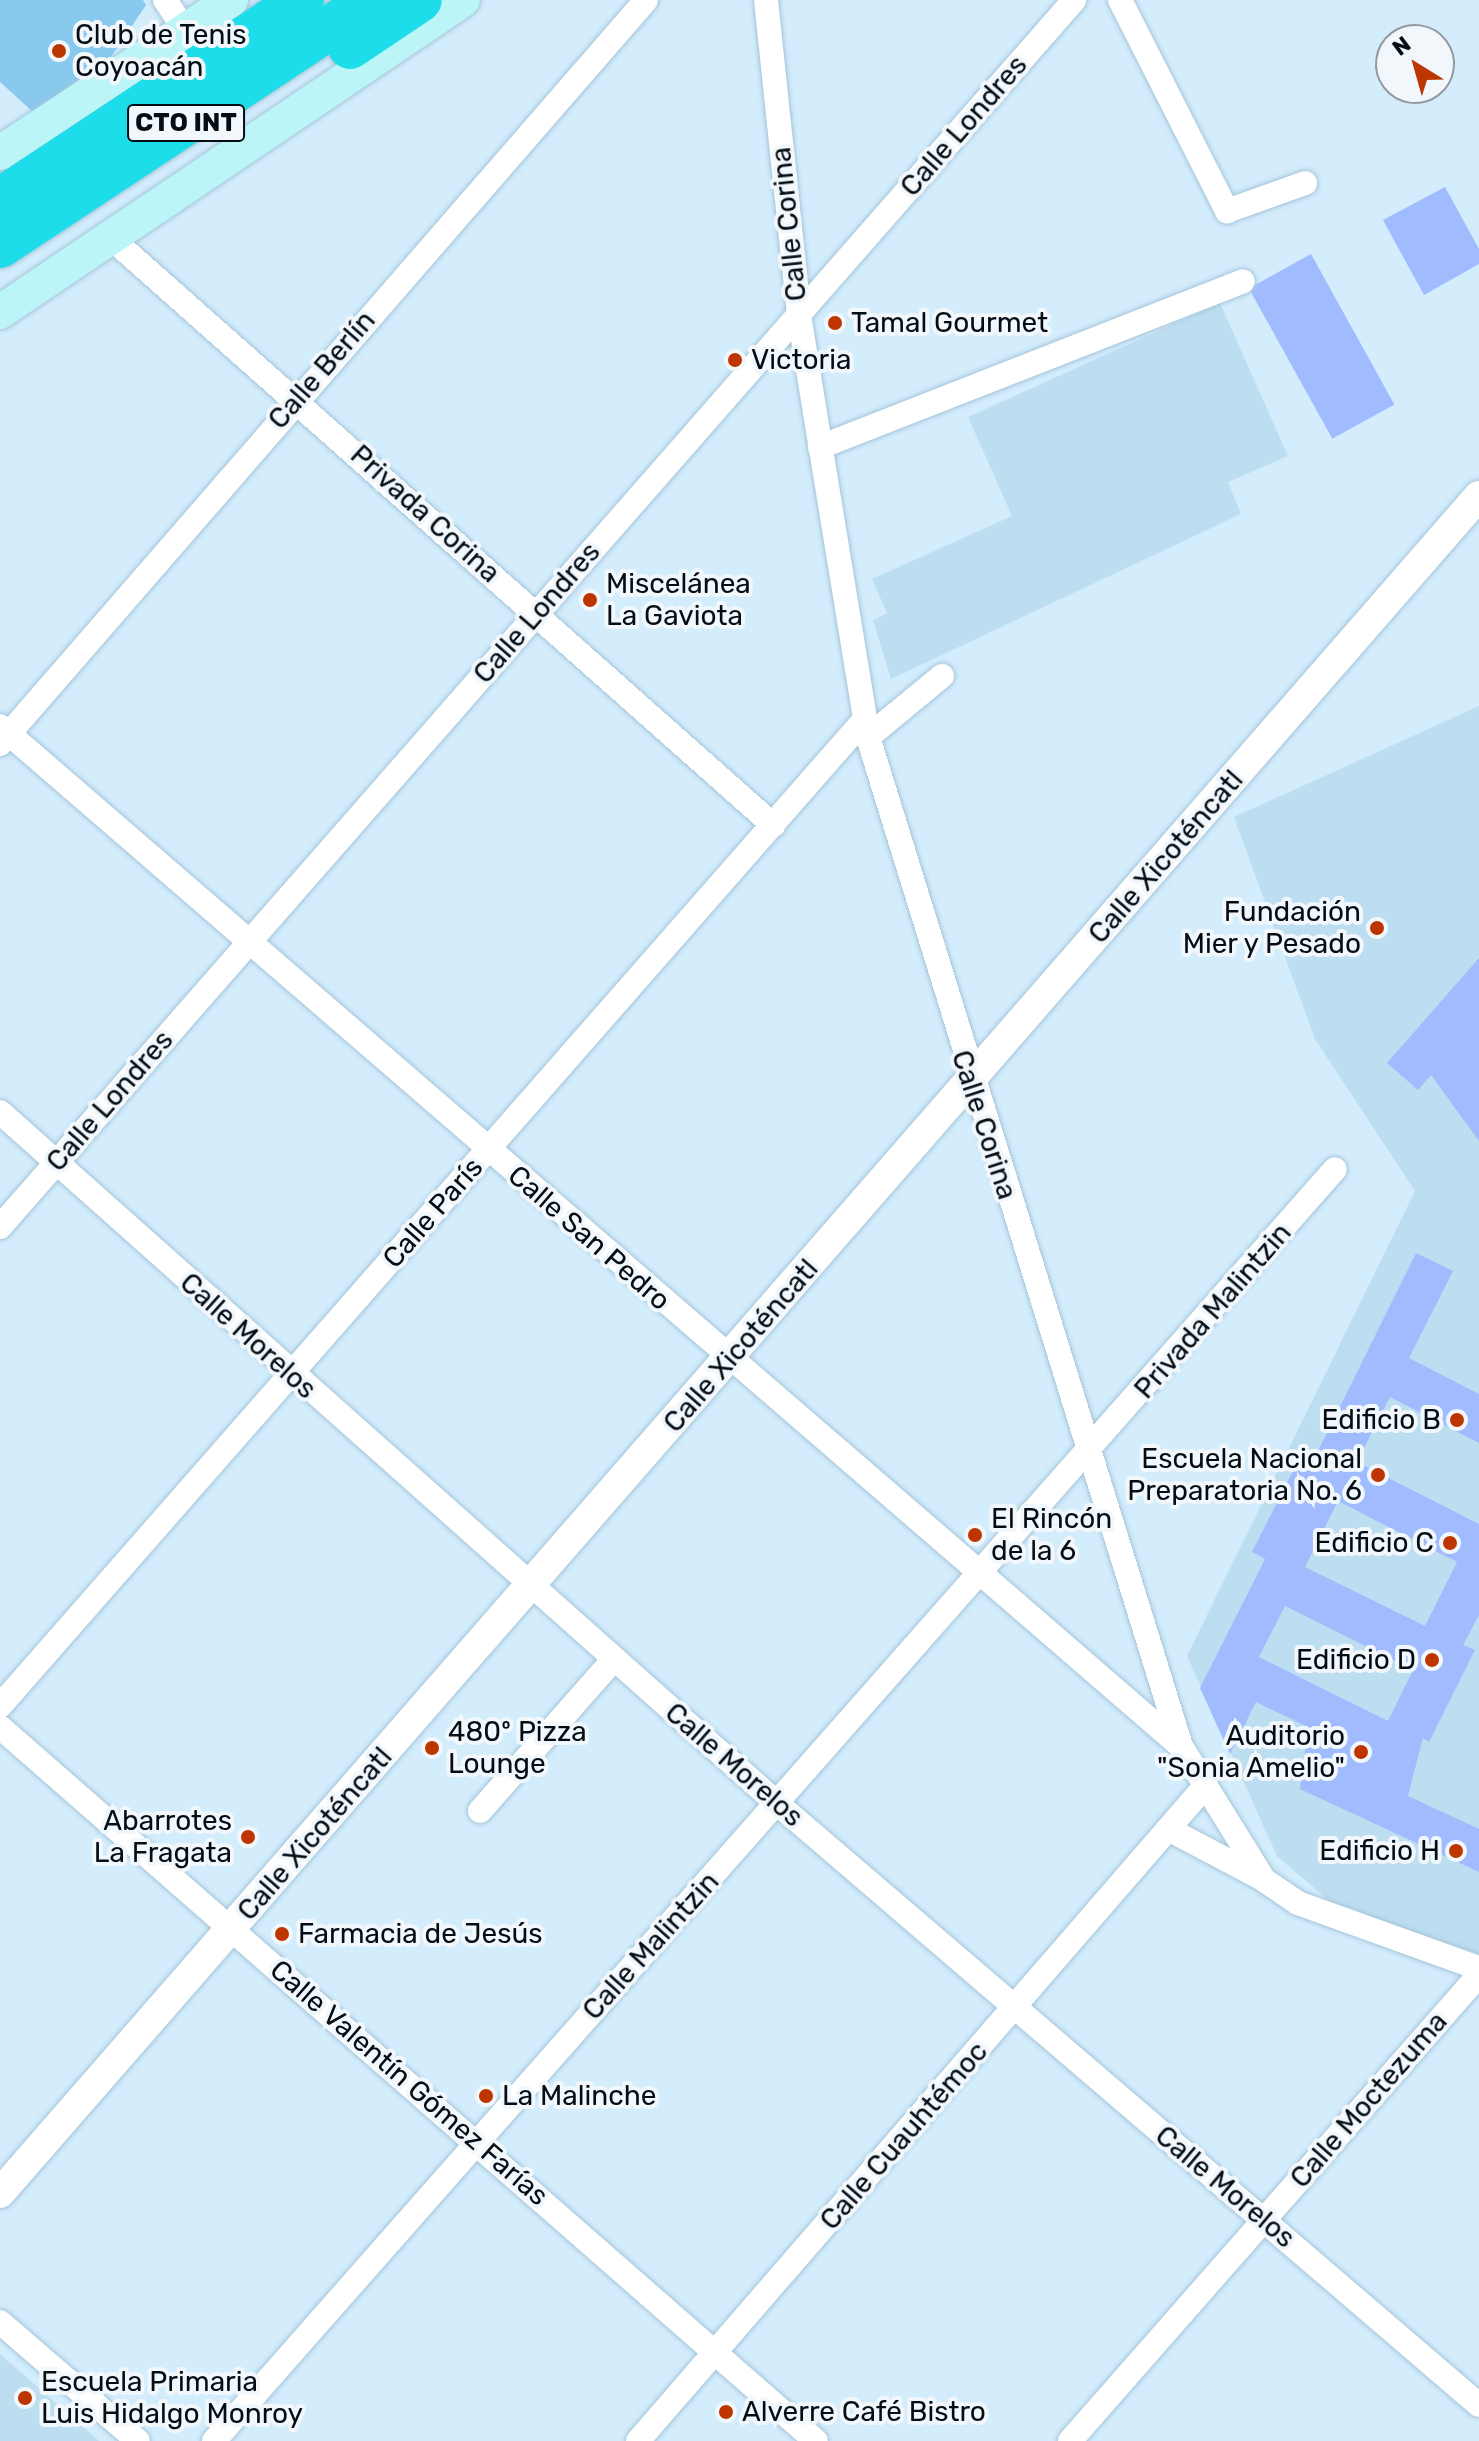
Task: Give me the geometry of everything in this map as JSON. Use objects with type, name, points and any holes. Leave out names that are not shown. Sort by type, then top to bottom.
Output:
[{"type":"highway","name":"CTO INT","points":[[0,200],[302,0]]},
{"type":"highway","name":"CTO INT","points":[[0,246],[372,0]]},
{"type":"highway","points":[[261,74],[326,63],[420,0]]},
{"type":"main road","name":"CTO INT","points":[[0,153],[231,0]]},
{"type":"main road","name":"CTO INT","points":[[0,312],[463,0]]},
{"type":"street","points":[[165,0],[186,31]]},
{"type":"street","name":"Calle Berlín","points":[[3,734],[646,0]]},
{"type":"street","name":"Calle Corina","points":[[766,0],[799,315],[867,728],[970,1084],[1091,1452],[1181,1746],[1206,1785]]},
{"type":"street","name":"Calle Londres","points":[[0,1227],[1074,0]]},
{"type":"street","points":[[1120,0],[1227,211],[1305,183]]},
{"type":"street","name":"Privada Corina","points":[[111,238],[773,825]]},
{"type":"street","points":[[820,447],[1243,281]]},
{"type":"street","name":"Calle Xicoténcatl","points":[[0,2193],[533,1587],[1479,496]]},
{"type":"street","name":"Calle París","points":[[0,1706],[773,825],[867,728],[942,676]]},
{"type":"street","name":"Calle San Pedro","points":[[3,734],[1181,1746]]},
{"type":"street","name":"Calle Morelos","points":[[0,1112],[291,1375],[779,1805],[1479,2405]]},
{"type":"street","name":"Privada Malintzin","points":[[1091,1452],[1335,1169]]},
{"type":"street","name":"Calle Malintzin","points":[[214,2441],[474,2141],[779,1805],[1091,1452]]},
{"type":"street","points":[[480,1811],[614,1659]]},
{"type":"street","name":"Calle Valentín Gómez Farías","points":[[0,1727],[816,2441]]},
{"type":"street","points":[[1206,1785],[1264,1880]]},
{"type":"street","name":"Calle Cuauhtémoc","points":[[638,2441],[1206,1785]]},
{"type":"street","points":[[1168,1829],[1264,1880],[1298,1903],[1479,1968]]},
{"type":"street","name":"Calle Moctezuma","points":[[1070,2441],[1479,1975]]},
{"type":"street","points":[[0,2322],[138,2441]]},
{"type":"shaded area","name":"Club de Tenis Coyoacán","points":[[0,0],[143,0],[146,5],[111,57],[33,112],[0,82]]},
{"type":"shaded area","points":[[1220,303],[1288,456],[1228,482],[1241,514],[891,679],[873,620],[887,613],[872,579],[1012,516],[968,417]]},
{"type":"shaded area","name":"Escuela Nacional Preparatoria No. 6","points":[[1479,706],[1479,1954],[1333,1904],[1277,1856],[1187,1656],[1415,1191],[1315,1039],[1234,817]]},
{"type":"shaded area","name":"Escuela Primaria Luis Hidalgo Monroy","points":[[0,2354],[99,2441],[0,2441]]},
{"type":"building","points":[[1445,187],[1479,249],[1479,264],[1424,295],[1383,220]]},
{"type":"building","points":[[1311,254],[1394,404],[1332,439],[1249,288]]},
{"type":"building","points":[[1479,958],[1479,1141],[1431,1075],[1418,1090],[1387,1063]]},
{"type":"building","points":[[1416,1253],[1453,1271],[1409,1358],[1479,1394],[1479,1443],[1390,1397],[1357,1462],[1479,1524],[1479,1615],[1463,1645],[1475,1650],[1429,1742],[1423,1738],[1408,1796],[1479,1829],[1479,1872],[1300,1789],[1308,1727],[1256,1702],[1230,1754],[1200,1688],[1265,1559],[1252,1552],[1299,1459],[1311,1465]],"holes":[[[1338,1501],[1457,1562],[1425,1626],[1305,1567]],[[1285,1606],[1413,1670],[1388,1721],[1259,1657]]]},
{"type":"place","name":"Club de Tenis Coyoacán","points":[[59,51]]},
{"type":"place","name":"Tamal Gourmet","points":[[835,323]]},
{"type":"place","name":"Victoria","points":[[735,360]]},
{"type":"place","name":"Miscelánea La Gaviota","points":[[590,600]]},
{"type":"place","name":"Fundación Mier y Pesado","points":[[1377,928]]},
{"type":"place","name":"Edificio B","points":[[1457,1420]]},
{"type":"place","name":"Escuela Nacional Preparatoria No. 6","points":[[1378,1475]]},
{"type":"place","name":"El Rincón de la 6","points":[[975,1535]]},
{"type":"place","name":"Edificio C","points":[[1450,1543]]},
{"type":"place","name":"Edificio D","points":[[1432,1660]]},
{"type":"place","name":"480º Pizza Lounge","points":[[432,1748]]},
{"type":"place","name":"Auditorio \"Sonia Amelio\"","points":[[1361,1752]]},
{"type":"place","name":"Abarrotes La Fragata","points":[[248,1837]]},
{"type":"place","name":"Edificio H","points":[[1456,1851]]},
{"type":"place","name":"Farmacia de Jesús","points":[[282,1934]]},
{"type":"place","name":"La Malinche","points":[[486,2096]]},
{"type":"place","name":"Escuela Primaria Luis Hidalgo Monroy","points":[[25,2398]]},
{"type":"place","name":"Alverre Café Bistro","points":[[726,2412]]}]
